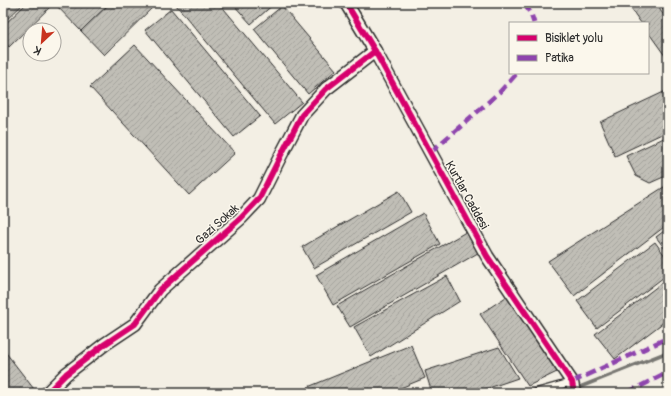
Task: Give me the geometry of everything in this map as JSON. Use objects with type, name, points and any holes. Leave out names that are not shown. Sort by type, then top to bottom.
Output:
[{"type":"street","name":"Kurtlar Caddesi","points":[[346,3],[375,51],[487,256],[573,386]]},
{"type":"street","name":"Gazi Sokak","points":[[47,393],[66,374],[104,344],[135,324],[160,290],[246,214],[259,199],[302,115],[326,89],[375,51]]},
{"type":"lane","points":[[533,393],[573,386]]},
{"type":"building","points":[[3,3],[24,3],[3,23]]},
{"type":"building","points":[[27,3],[54,3],[35,22],[22,22],[22,34],[9,47],[3,40],[3,26]]},
{"type":"building","points":[[54,3],[110,3],[81,31]]},
{"type":"building","points":[[110,3],[157,3],[104,55],[81,31]]},
{"type":"building","points":[[178,3],[219,3],[302,102],[275,124],[176,5]]},
{"type":"building","points":[[232,3],[275,3],[251,24]]},
{"type":"building","points":[[627,3],[655,3],[668,21],[668,60],[649,33],[649,22],[640,22]]},
{"type":"building","points":[[658,3],[668,3],[668,17]]},
{"type":"building","points":[[282,6],[336,70],[308,94],[254,29]]},
{"type":"building","points":[[171,9],[260,116],[234,137],[145,30]]},
{"type":"building","points":[[135,45],[235,153],[189,195],[90,87]]},
{"type":"building","points":[[668,90],[668,131],[615,156],[600,122]]},
{"type":"building","points":[[668,136],[668,175],[650,183],[636,176],[626,156]]},
{"type":"building","points":[[667,185],[668,224],[574,296],[548,261]]},
{"type":"building","points":[[399,191],[411,212],[314,268],[302,247]]},
{"type":"building","points":[[423,213],[440,244],[333,305],[316,275]]},
{"type":"building","points":[[668,228],[668,253],[656,237]]},
{"type":"building","points":[[471,229],[483,250],[350,327],[337,306]]},
{"type":"building","points":[[655,242],[668,260],[668,274],[597,328],[577,301]]},
{"type":"building","points":[[447,276],[460,301],[371,357],[354,327]]},
{"type":"building","points":[[663,282],[668,289],[668,319],[615,359],[595,334]]},
{"type":"building","points":[[509,295],[559,371],[528,386],[480,314]]},
{"type":"building","points":[[411,345],[425,378],[388,393],[310,393],[308,387]]},
{"type":"building","points":[[499,347],[518,378],[474,393],[432,393],[425,371]]},
{"type":"building","points":[[3,349],[37,393],[3,393]]},
{"type":"waterway","points":[[565,393],[668,352]]},
{"type":"marked path","points":[[524,3],[531,14],[534,22]]},
{"type":"marked path","points":[[431,152],[500,92],[516,74]]},
{"type":"marked path","points":[[572,382],[668,338]]},
{"type":"marked path","points":[[627,393],[668,372]]},
{"type":"cycle path","points":[[346,3],[375,51],[487,256],[572,382],[574,393]]},
{"type":"cycle path","points":[[47,393],[66,374],[105,344],[135,324],[160,290],[241,218],[259,199],[302,115],[326,89],[375,51]]}]
